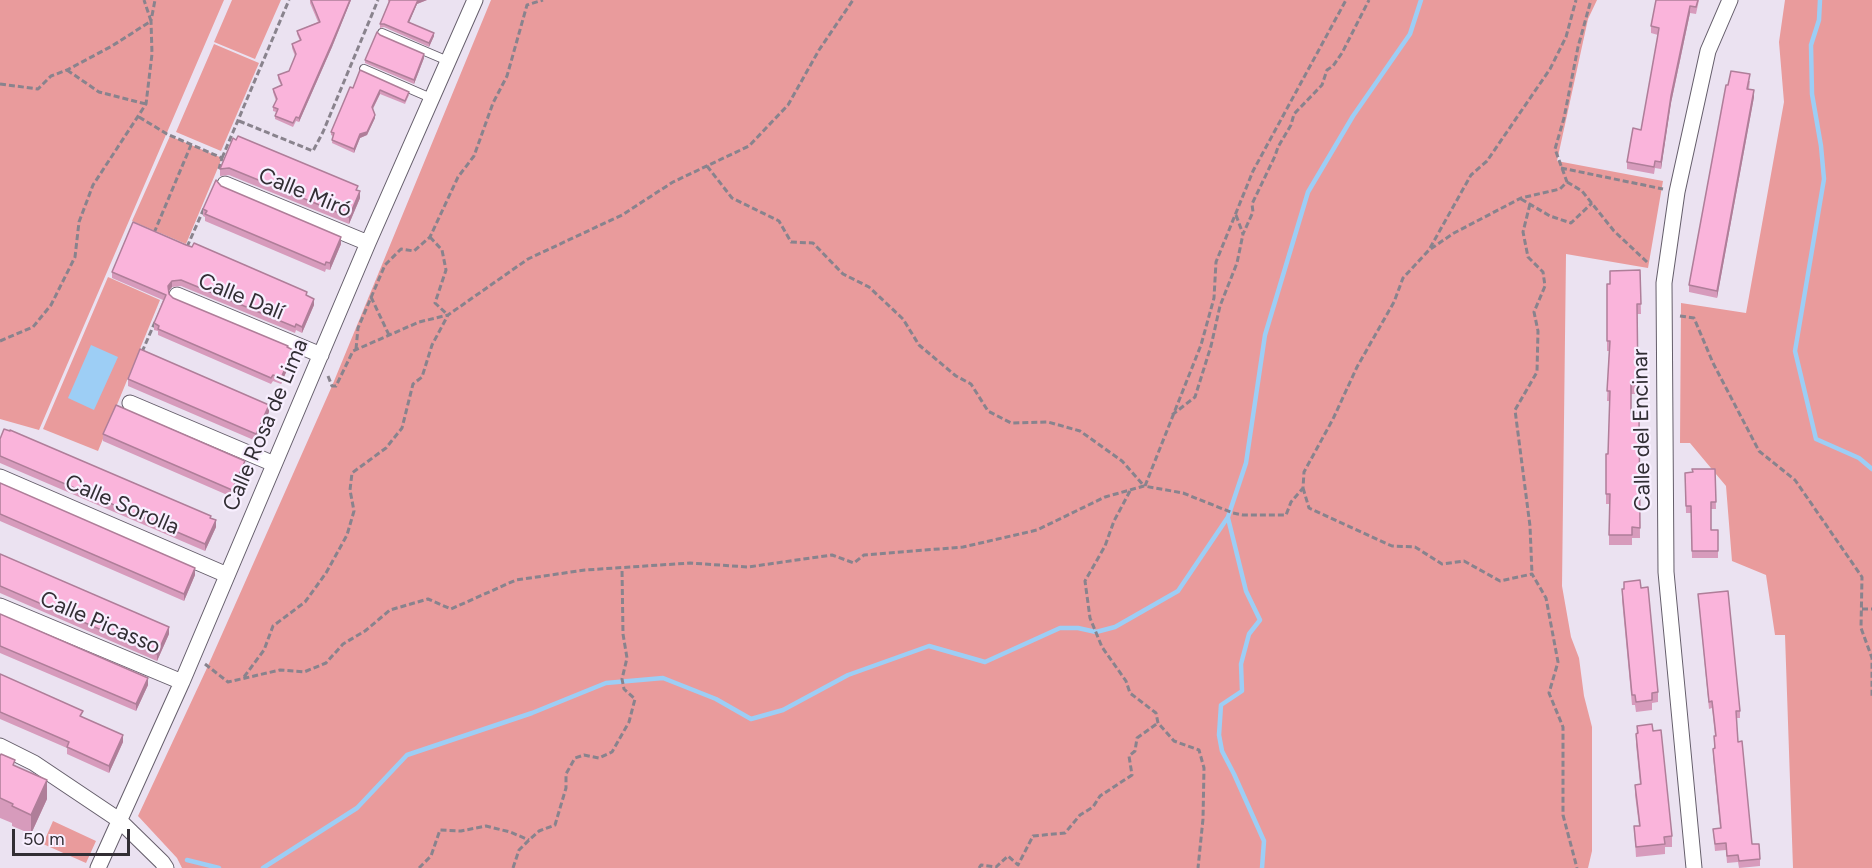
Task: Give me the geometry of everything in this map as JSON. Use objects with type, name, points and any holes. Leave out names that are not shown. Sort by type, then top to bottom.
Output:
[{"type":"street","name":"Calle Rosa de Lima","points":[[98,868],[182,682],[368,243],[475,0]]},
{"type":"street","name":"Calle del Encinar","points":[[1694,868],[1666,572],[1664,283],[1677,192],[1708,51],[1730,0]]},
{"type":"street","name":"Calle Miró","points":[[221,179],[368,243]]},
{"type":"street","name":"Calle Dalí","points":[[177,295],[321,355]]},
{"type":"street","points":[[130,403],[274,464]]},
{"type":"street","name":"Calle Sorolla","points":[[0,477],[227,575]]},
{"type":"street","name":"Calle Picasso","points":[[0,606],[182,682]]},
{"type":"street","points":[[0,746],[34,763],[119,820],[166,868]]},
{"type":"lane","points":[[382,33],[448,61]]},
{"type":"lane","points":[[364,69],[431,98]]},
{"type":"path","points":[[144,0],[151,21]]},
{"type":"path","points":[[0,341],[33,327],[51,305],[75,257],[79,222],[93,184],[146,104],[152,54],[151,21],[155,0]]},
{"type":"path","points":[[221,179],[222,158],[288,0]]},
{"type":"path","points":[[239,121],[313,151],[378,0]]},
{"type":"path","points":[[356,349],[358,328],[385,265],[401,249],[414,251],[430,237],[458,177],[474,156],[493,103],[507,76],[527,5],[543,0]]},
{"type":"path","points":[[321,355],[332,386],[336,386],[356,349],[419,322],[448,315],[528,259],[622,215],[673,182],[749,146],[788,105],[819,50],[853,0]]},
{"type":"path","points":[[1144,486],[1201,345],[1214,298],[1216,262],[1253,171],[1346,0]]},
{"type":"path","points":[[1172,415],[1195,397],[1211,346],[1220,306],[1237,263],[1243,234],[1253,212],[1252,204],[1278,147],[1291,125],[1294,114],[1322,86],[1327,70],[1333,66],[1342,53],[1369,0]]},
{"type":"path","points":[[1429,250],[1471,175],[1487,161],[1550,69],[1566,37],[1576,0]]},
{"type":"path","points":[[1591,0],[1555,149],[1567,182],[1582,190],[1614,231],[1647,262]]},
{"type":"path","points":[[0,84],[38,89],[51,76],[112,46],[151,21]]},
{"type":"path","points":[[67,70],[99,92],[146,104]]},
{"type":"path","points":[[139,117],[166,134],[222,158]]},
{"type":"path","points":[[161,236],[153,233],[191,145]]},
{"type":"path","points":[[707,166],[732,198],[779,221],[792,242],[813,243],[843,274],[869,287],[903,319],[919,345],[956,376],[971,384],[988,411],[1011,423],[1048,422],[1080,431],[1122,461],[1144,486]]},
{"type":"path","points":[[1562,168],[1677,192]]},
{"type":"path","points":[[1532,574],[1500,581],[1464,561],[1442,564],[1415,547],[1392,546],[1309,508],[1302,488],[1304,472],[1333,419],[1357,367],[1394,302],[1403,278],[1429,250],[1454,233],[1521,198],[1560,189],[1567,182]]},
{"type":"path","points":[[1521,198],[1550,216],[1571,223],[1592,203]]},
{"type":"path","points":[[179,244],[187,247],[206,203]]},
{"type":"path","points":[[1530,204],[1523,232],[1528,257],[1543,272],[1545,286],[1534,312],[1538,331],[1537,372],[1515,410],[1530,526],[1532,574],[1546,598],[1558,662],[1549,693],[1563,727],[1563,815],[1576,868]]},
{"type":"path","points":[[1236,214],[1243,234]]},
{"type":"path","points":[[430,237],[442,250],[446,270],[435,303],[448,315]]},
{"type":"path","points":[[371,297],[389,335]]},
{"type":"path","points":[[140,356],[159,313]]},
{"type":"path","points":[[1663,313],[1694,318],[1713,363],[1760,451],[1795,480],[1862,577],[1861,628],[1872,658],[1872,698]]},
{"type":"path","points":[[243,679],[264,650],[273,626],[305,602],[326,573],[347,535],[354,511],[350,490],[352,473],[386,448],[402,428],[412,384],[422,377],[432,345],[448,315]]},
{"type":"path","points":[[192,658],[208,666],[228,682],[280,670],[304,672],[326,663],[343,644],[390,610],[428,599],[451,609],[516,580],[585,570],[690,563],[748,567],[832,555],[854,563],[864,555],[963,547],[1037,530],[1105,497],[1144,486],[1183,493],[1233,513],[1286,516],[1291,502],[1302,488]]},
{"type":"path","points":[[1130,490],[1114,520],[1105,546],[1085,581],[1090,618],[1102,647],[1126,681],[1130,693],[1156,713],[1158,723],[1174,741],[1199,750],[1203,768],[1203,819],[1198,868]]},
{"type":"path","points":[[513,868],[519,850],[538,831],[555,825],[566,788],[566,774],[575,758],[584,755],[599,758],[612,752],[629,722],[635,699],[624,689],[622,679],[627,658],[623,634],[622,568]]},
{"type":"path","points":[[1861,609],[1872,609]]},
{"type":"path","points":[[979,868],[981,865],[996,867],[1008,856],[1018,865],[1033,836],[1065,833],[1080,815],[1093,807],[1100,796],[1132,775],[1129,756],[1135,751],[1137,738],[1158,723]]},
{"type":"path","points":[[419,868],[431,856],[440,830],[461,831],[486,825],[529,840]]},
{"type":"shaded area","points":[[0,0],[224,0],[39,430],[0,419]]},
{"type":"shaded area","points":[[232,0],[281,0],[255,59],[214,42]]},
{"type":"shaded area","points":[[491,0],[1597,0],[1588,19],[1557,161],[1663,181],[1648,268],[1566,254],[1562,586],[1571,637],[1579,658],[1584,696],[1592,727],[1592,851],[1588,868],[182,868],[177,858],[138,816],[207,668],[332,386]]},
{"type":"shaded area","points":[[1785,0],[1872,0],[1872,868],[1793,868],[1785,635],[1775,635],[1766,575],[1732,561],[1726,486],[1690,443],[1680,443],[1681,303],[1746,313],[1784,102],[1779,42]]},
{"type":"shaded area","points":[[214,44],[259,63],[221,151],[176,132]]},
{"type":"shaded area","points":[[170,136],[222,158],[186,244],[132,221]]},
{"type":"shaded area","points":[[108,277],[160,300],[98,451],[43,429]]},
{"type":"shaded area","points":[[53,821],[96,841],[86,863],[43,844]]},
{"type":"water","points":[[91,345],[118,357],[94,410],[68,398]]},
{"type":"building","points":[[311,0],[350,0],[299,118],[296,117],[293,123],[275,116],[278,109],[273,107],[277,99],[273,89],[282,85],[278,75],[289,71],[296,54],[292,44],[301,40],[297,31],[320,22]]},
{"type":"building","points":[[390,0],[418,0],[408,22],[434,33],[429,43],[380,24]]},
{"type":"building","points":[[1656,0],[1698,0],[1696,7],[1690,6],[1671,96],[1661,162],[1655,161],[1654,167],[1627,162],[1633,128],[1641,130],[1659,28],[1651,26]]},
{"type":"building","points":[[377,32],[424,54],[414,80],[365,60]]},
{"type":"building","points":[[360,70],[409,92],[405,101],[380,90],[372,107],[375,115],[367,132],[360,134],[354,149],[332,140],[334,133],[331,132],[350,87],[353,88]]},
{"type":"building","points":[[1731,71],[1750,74],[1747,89],[1754,90],[1717,291],[1689,285],[1726,85],[1728,85]]},
{"type":"building","points":[[238,136],[358,186],[356,190],[360,191],[349,217],[229,168],[220,169],[233,138],[236,140]]},
{"type":"building","points":[[216,180],[221,186],[341,237],[330,263],[326,262],[325,265],[205,214],[207,211],[203,209]]},
{"type":"building","points":[[133,222],[186,245],[192,247],[194,243],[307,292],[306,295],[314,299],[302,327],[296,324],[295,327],[181,280],[172,281],[168,286],[169,294],[173,298],[293,350],[281,378],[273,375],[271,378],[158,329],[159,326],[154,323],[166,295],[112,272]]},
{"type":"building","points":[[1640,270],[1641,304],[1637,304],[1638,384],[1631,384],[1631,413],[1639,413],[1640,528],[1632,527],[1632,535],[1609,535],[1610,494],[1606,494],[1610,391],[1607,391],[1610,341],[1607,341],[1607,284],[1610,284],[1610,271]]},
{"type":"building","points":[[140,349],[269,405],[256,434],[128,379]]},
{"type":"building","points":[[116,405],[245,461],[232,490],[103,434]]},
{"type":"building","points":[[4,429],[211,516],[210,518],[216,520],[205,544],[0,456],[0,439]]},
{"type":"building","points":[[1692,469],[1715,469],[1716,502],[1711,502],[1711,530],[1718,530],[1718,551],[1692,551],[1691,506],[1686,506],[1685,473],[1693,472]]},
{"type":"building","points":[[0,483],[195,568],[184,594],[0,514]]},
{"type":"building","points":[[0,554],[169,627],[157,654],[0,586]]},
{"type":"building","points":[[1640,580],[1641,588],[1648,587],[1658,692],[1652,693],[1652,700],[1636,702],[1635,695],[1632,695],[1622,589],[1624,589],[1624,582]]},
{"type":"building","points":[[1728,591],[1740,711],[1736,711],[1738,742],[1742,741],[1752,844],[1759,844],[1760,859],[1739,861],[1738,855],[1727,856],[1726,843],[1715,844],[1713,829],[1721,828],[1713,749],[1715,748],[1714,736],[1716,736],[1712,701],[1709,702],[1698,594]]},
{"type":"building","points":[[0,614],[148,678],[136,704],[0,646]]},
{"type":"building","points":[[0,674],[83,711],[80,716],[123,735],[109,766],[67,747],[69,742],[0,712]]},
{"type":"building","points":[[1652,724],[1653,731],[1661,730],[1672,836],[1664,837],[1665,844],[1636,847],[1634,826],[1640,826],[1635,785],[1641,784],[1637,726]]},
{"type":"building","points":[[1,754],[15,760],[13,765],[47,780],[31,815],[0,798]]},
{"type":"waterway","points":[[263,868],[357,808],[407,755],[532,713],[606,683],[663,678],[716,699],[751,719],[783,710],[848,675],[929,646],[985,662],[1060,628],[1078,628],[1096,632],[1115,627],[1178,591],[1228,517],[1246,463],[1265,335],[1308,192],[1353,116],[1410,34],[1421,0]]},
{"type":"waterway","points":[[1820,0],[1819,20],[1811,45],[1812,94],[1824,179],[1795,351],[1816,439],[1859,458],[1872,469]]},
{"type":"waterway","points":[[1228,518],[1246,591],[1260,620],[1249,634],[1241,664],[1242,691],[1221,705],[1219,735],[1222,751],[1264,841],[1262,868]]},
{"type":"waterway","points":[[187,860],[219,868]]}]
